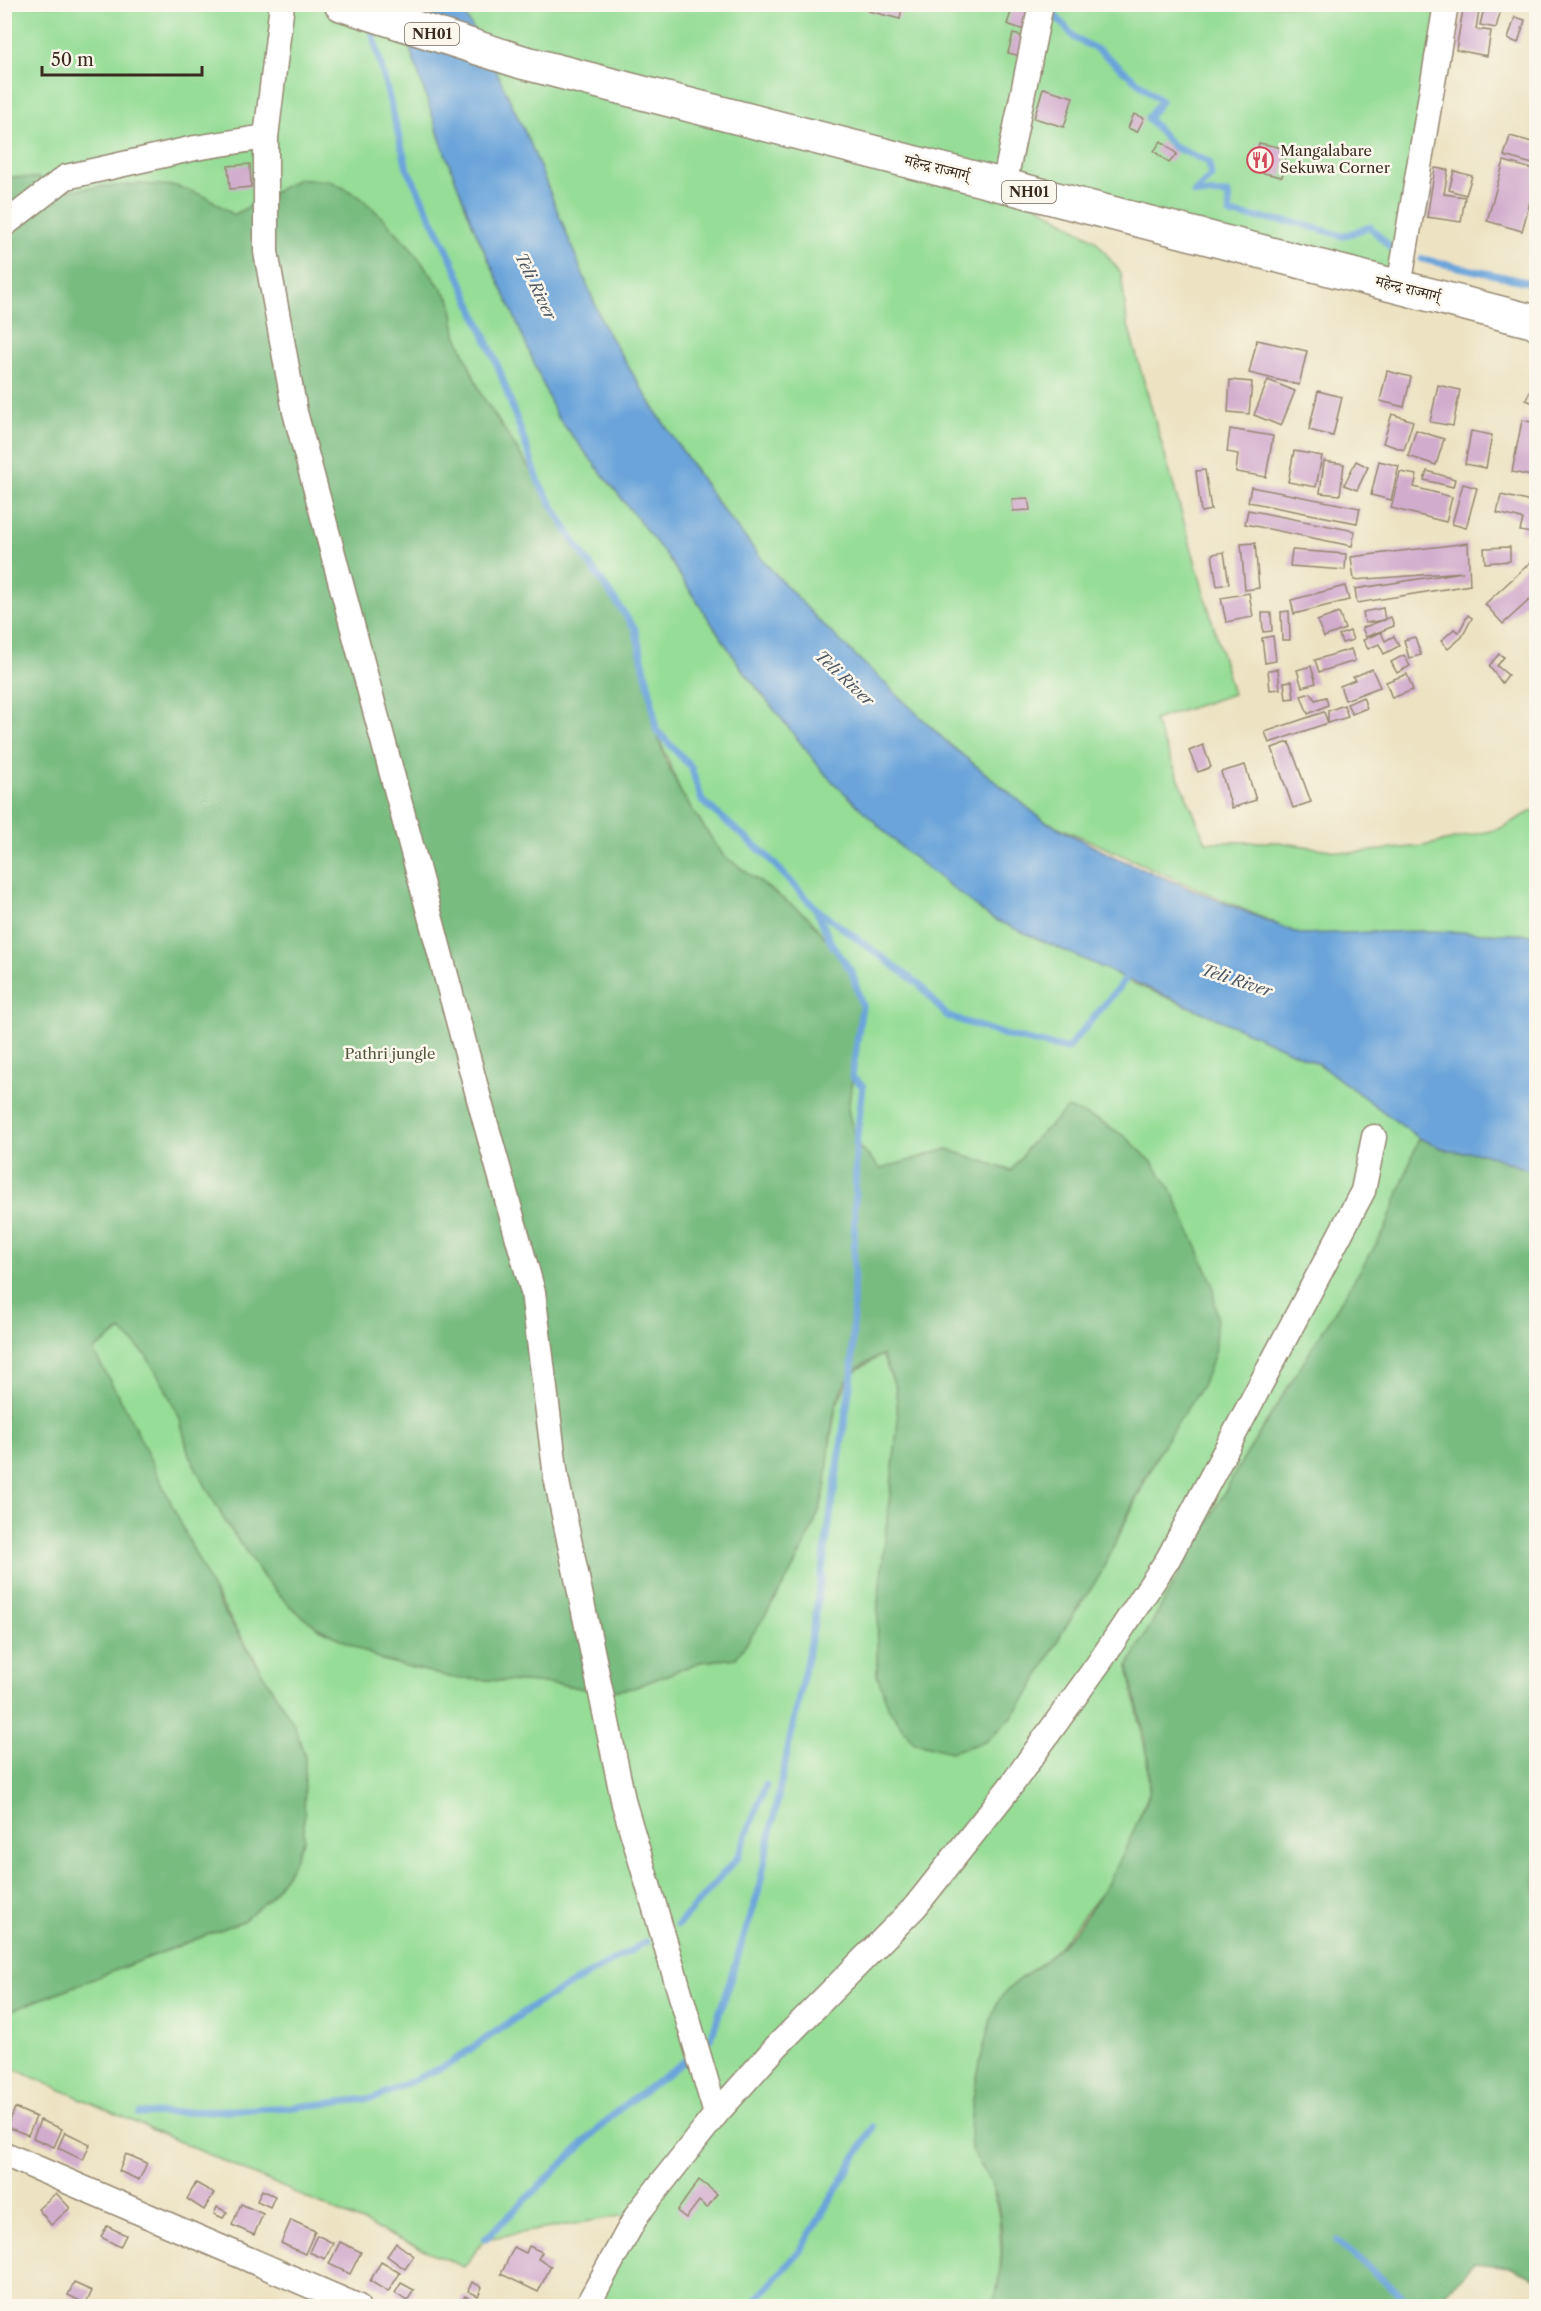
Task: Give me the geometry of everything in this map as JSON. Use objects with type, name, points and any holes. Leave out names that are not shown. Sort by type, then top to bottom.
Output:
[{"type":"highway","name":"महेन्द्र राज्मार्ग्","points":[[341,4],[522,62],[1536,322]]},
{"type":"street","points":[[282,4],[266,137],[266,252],[295,412],[533,1292],[556,1477],[624,1804],[716,2114]]},
{"type":"street","points":[[1004,186],[1041,4]]},
{"type":"street","points":[[1398,286],[1446,4]]},
{"type":"street","points":[[4,225],[66,177],[195,148],[266,137]]},
{"type":"street","points":[[587,2307],[638,2213],[716,2114],[777,2046],[915,1907],[1010,1787],[1101,1660],[1168,1559],[1363,1191],[1374,1137]]},
{"type":"street","points":[[4,2154],[357,2307]]},
{"type":"green space","points":[[5,5],[392,5],[398,13],[443,147],[474,228],[509,304],[669,559],[742,669],[826,775],[903,849],[1125,980],[1319,1064],[1419,1138],[1386,1230],[1238,1468],[1128,1666],[1147,1758],[1149,1793],[1120,1865],[1098,1898],[1051,1956],[1022,1977],[979,2075],[972,2113],[971,2148],[991,2181],[999,2217],[1001,2252],[999,2286],[993,2306],[587,2306],[638,2213],[485,2239],[464,2267],[5,2065],[5,2013],[243,1921],[258,1664],[202,1572],[127,1411],[93,1351],[122,1330],[146,1355],[164,1385],[180,1419],[189,1455],[225,1521],[265,1579],[290,1606],[318,1628],[382,1660],[453,1678],[559,1684],[601,1692],[633,1688],[700,1662],[736,1658],[775,1597],[820,1509],[836,1406],[852,1373],[882,1355],[896,1388],[898,1422],[878,1604],[877,1675],[1011,1718],[1031,1690],[1064,1629],[1100,1575],[1161,1448],[1212,1282],[1180,1211],[1157,1172],[1123,1137],[1098,1120],[1012,1171],[947,1149],[881,1169],[856,1144],[848,1110],[862,1006],[809,918],[723,855],[681,793],[656,730],[651,696],[635,629],[574,542],[539,483],[482,396],[456,334],[451,301],[409,246],[385,220],[360,197],[331,181],[298,179],[234,215],[207,197],[104,186],[69,190],[39,178],[5,177]]},
{"type":"green space","points":[[459,5],[1446,5],[1399,287],[1007,187],[1095,240],[1121,273],[1127,322],[1233,694],[1154,720],[1206,842],[1278,842],[1350,853],[1423,846],[1499,829],[1536,809],[1536,935],[1429,931],[1299,934],[1043,820],[949,744],[820,622],[765,563],[718,504],[656,412],[604,327],[530,143],[490,58]]},
{"type":"green space","name":"Pathri jungle","points":[[5,177],[39,178],[69,190],[140,184],[176,186],[207,197],[234,215],[298,179],[331,181],[360,197],[409,246],[451,301],[456,334],[482,396],[539,483],[574,542],[635,629],[651,696],[656,730],[666,761],[681,793],[723,855],[809,918],[852,972],[862,1006],[848,1110],[856,1144],[881,1169],[947,1149],[1011,1171],[1031,1143],[1068,1108],[1098,1120],[1126,1137],[1152,1162],[1171,1189],[1212,1282],[1217,1316],[1214,1356],[1202,1386],[1161,1448],[1145,1478],[1100,1575],[1064,1629],[1031,1690],[1011,1718],[985,1742],[950,1752],[913,1742],[889,1709],[877,1675],[878,1604],[898,1422],[896,1388],[882,1355],[854,1371],[842,1389],[832,1423],[827,1477],[819,1511],[803,1549],[782,1587],[736,1658],[700,1662],[633,1688],[601,1692],[559,1684],[453,1678],[382,1660],[318,1628],[290,1606],[265,1579],[225,1521],[189,1455],[180,1419],[164,1385],[146,1355],[121,1330],[93,1351],[127,1411],[220,1605],[294,1724],[305,1757],[304,1839],[289,1871],[269,1898],[243,1921],[5,2013]]},
{"type":"green space","points":[[1419,1138],[1449,1151],[1483,1153],[1536,1173],[1536,2279],[1511,2267],[1475,2263],[1449,2290],[1438,2306],[993,2306],[1001,2260],[999,2212],[991,2182],[972,2151],[970,2132],[977,2077],[995,2008],[1011,1986],[1050,1956],[1078,1927],[1102,1893],[1122,1857],[1145,1806],[1149,1791],[1146,1744],[1128,1666],[1238,1468],[1385,1230]]},
{"type":"water","name":"Teli River","points":[[392,5],[459,5],[490,58],[530,143],[604,327],[656,412],[718,504],[765,563],[820,622],[949,744],[1043,820],[1112,856],[1299,934],[1429,931],[1536,935],[1536,1173],[1483,1153],[1449,1151],[1419,1138],[1319,1064],[991,918],[903,849],[826,775],[742,669],[669,559],[556,415],[474,228],[443,147],[398,13]]},
{"type":"building","points":[[870,4],[902,7],[900,19],[868,11]]},
{"type":"building","points":[[1014,4],[1031,9],[1024,30],[1007,24]]},
{"type":"building","points":[[1464,4],[1480,4],[1476,29],[1491,31],[1487,56],[1456,50]]},
{"type":"building","points":[[1485,4],[1502,6],[1496,28],[1480,25]]},
{"type":"building","points":[[1515,17],[1525,20],[1518,43],[1508,39]]},
{"type":"building","points":[[1013,34],[1030,38],[1025,57],[1008,53]]},
{"type":"building","points":[[1043,88],[1073,97],[1064,127],[1034,118]]},
{"type":"building","points":[[1134,114],[1144,118],[1137,132],[1128,128]]},
{"type":"building","points":[[1510,136],[1536,143],[1536,165],[1504,156]]},
{"type":"building","points":[[1161,141],[1177,154],[1169,163],[1154,151]]},
{"type":"building","points":[[1259,143],[1288,149],[1282,177],[1254,171]]},
{"type":"building","points":[[1504,161],[1536,170],[1536,180],[1522,231],[1487,221]]},
{"type":"building","points":[[250,164],[251,187],[230,189],[228,166]]},
{"type":"building","points":[[1435,168],[1448,170],[1444,194],[1465,197],[1461,222],[1427,217]]},
{"type":"building","points":[[1454,171],[1472,176],[1466,195],[1449,190]]},
{"type":"building","points":[[1257,340],[1307,351],[1299,385],[1249,373]]},
{"type":"building","points":[[1387,371],[1411,377],[1404,407],[1380,401]]},
{"type":"building","points":[[1230,380],[1252,382],[1249,414],[1228,412]]},
{"type":"building","points":[[1268,380],[1295,391],[1281,426],[1254,415]]},
{"type":"building","points":[[1438,385],[1460,390],[1453,426],[1430,422]]},
{"type":"building","points":[[1531,388],[1536,391],[1536,404],[1526,400]]},
{"type":"building","points":[[1318,391],[1342,397],[1333,436],[1309,430]]},
{"type":"building","points":[[1392,414],[1413,421],[1404,450],[1383,443]]},
{"type":"building","points":[[1522,420],[1536,423],[1536,477],[1512,472]]},
{"type":"building","points":[[1230,429],[1273,436],[1266,477],[1236,472],[1238,454],[1227,452]]},
{"type":"building","points":[[1416,430],[1444,439],[1436,465],[1408,456]]},
{"type":"building","points":[[1471,431],[1492,435],[1486,468],[1465,464]]},
{"type":"building","points":[[1294,451],[1322,456],[1316,487],[1288,482]]},
{"type":"building","points":[[1324,461],[1344,464],[1340,495],[1320,493]]},
{"type":"building","points":[[1356,461],[1368,467],[1357,490],[1344,485]]},
{"type":"building","points":[[1379,461],[1399,466],[1391,500],[1371,495]]},
{"type":"building","points":[[1205,470],[1211,510],[1201,512],[1196,471]]},
{"type":"building","points":[[1427,471],[1455,479],[1453,487],[1424,480]]},
{"type":"building","points":[[1400,472],[1417,475],[1414,487],[1452,497],[1446,522],[1391,508]]},
{"type":"building","points":[[1463,484],[1477,488],[1466,528],[1452,524]]},
{"type":"building","points":[[1251,487],[1360,508],[1357,523],[1248,502]]},
{"type":"building","points":[[1501,495],[1536,503],[1536,534],[1520,531],[1523,519],[1497,513]]},
{"type":"building","points":[[1028,498],[1030,510],[1013,511],[1012,499]]},
{"type":"building","points":[[1248,510],[1355,531],[1352,546],[1245,524]]},
{"type":"building","points":[[1255,543],[1259,588],[1245,590],[1241,544]]},
{"type":"building","points":[[1468,543],[1470,585],[1357,603],[1355,589],[1463,572],[1354,580],[1351,557]]},
{"type":"building","points":[[1510,547],[1510,561],[1485,563],[1484,548]]},
{"type":"building","points":[[1292,550],[1346,554],[1345,570],[1290,566]]},
{"type":"building","points":[[1224,552],[1229,584],[1217,586],[1212,554]]},
{"type":"building","points":[[1532,561],[1536,566],[1536,594],[1503,624],[1485,604]]},
{"type":"building","points":[[1345,586],[1349,600],[1294,614],[1291,600]]},
{"type":"building","points":[[1249,593],[1253,617],[1226,622],[1221,598]]},
{"type":"building","points":[[1383,608],[1385,620],[1365,623],[1363,612]]},
{"type":"building","points":[[1289,611],[1290,640],[1282,640],[1281,612]]},
{"type":"building","points":[[1262,613],[1271,613],[1272,631],[1263,632]]},
{"type":"building","points":[[1339,613],[1345,629],[1324,637],[1317,621]]},
{"type":"building","points":[[1468,615],[1472,618],[1462,637],[1448,649],[1441,641],[1454,629],[1459,632]]},
{"type":"building","points":[[1391,617],[1394,626],[1366,637],[1362,628]]},
{"type":"building","points":[[1350,631],[1353,640],[1342,643],[1339,635]]},
{"type":"building","points":[[1381,632],[1385,641],[1394,636],[1399,646],[1384,654],[1379,644],[1368,649],[1363,640]]},
{"type":"building","points":[[1273,636],[1276,661],[1265,663],[1262,638]]},
{"type":"building","points":[[1415,637],[1421,655],[1409,658],[1404,640]]},
{"type":"building","points":[[1351,649],[1355,661],[1319,672],[1315,660]]},
{"type":"building","points":[[1499,654],[1504,657],[1497,666],[1508,675],[1502,683],[1489,666]]},
{"type":"building","points":[[1404,655],[1410,666],[1397,673],[1391,662]]},
{"type":"building","points":[[1311,666],[1316,683],[1302,687],[1297,670]]},
{"type":"building","points":[[1278,669],[1280,689],[1270,690],[1268,670]]},
{"type":"building","points":[[1372,669],[1380,687],[1345,700],[1340,686],[1355,680],[1353,677]]},
{"type":"building","points":[[1407,674],[1413,690],[1392,698],[1386,682]]},
{"type":"building","points":[[1292,681],[1294,698],[1286,699],[1284,682]]},
{"type":"building","points":[[1311,693],[1315,700],[1326,697],[1328,705],[1308,714],[1301,696]]},
{"type":"building","points":[[1363,697],[1367,708],[1352,714],[1347,704]]},
{"type":"building","points":[[1344,705],[1348,717],[1328,723],[1328,711]]},
{"type":"building","points":[[1324,712],[1328,723],[1269,743],[1265,732]]},
{"type":"building","points":[[1289,742],[1311,802],[1293,808],[1272,748]]},
{"type":"building","points":[[1203,745],[1211,767],[1198,772],[1189,751]]},
{"type":"building","points":[[1245,765],[1256,800],[1232,808],[1221,772]]},
{"type":"building","points":[[15,2108],[36,2117],[28,2135],[7,2127]]},
{"type":"building","points":[[40,2120],[62,2129],[54,2147],[33,2138]]},
{"type":"building","points":[[65,2132],[90,2144],[83,2160],[58,2148]]},
{"type":"building","points":[[126,2154],[147,2163],[139,2180],[119,2171]]},
{"type":"building","points":[[699,2180],[717,2194],[707,2208],[699,2201],[686,2218],[677,2211]]},
{"type":"building","points":[[196,2183],[214,2193],[204,2210],[187,2199]]},
{"type":"building","points":[[262,2190],[275,2196],[270,2207],[257,2201]]},
{"type":"building","points":[[56,2193],[70,2208],[51,2225],[38,2209]]},
{"type":"building","points":[[241,2204],[263,2214],[254,2235],[232,2225]]},
{"type":"building","points":[[217,2207],[227,2212],[223,2218],[214,2214]]},
{"type":"building","points":[[291,2220],[315,2231],[305,2254],[281,2243]]},
{"type":"building","points":[[107,2226],[126,2235],[120,2247],[101,2237]]},
{"type":"building","points":[[317,2235],[333,2243],[325,2259],[309,2252]]},
{"type":"building","points":[[340,2242],[361,2252],[350,2274],[329,2264]]},
{"type":"building","points":[[396,2243],[414,2256],[405,2269],[387,2256]]},
{"type":"building","points":[[529,2246],[542,2252],[538,2259],[551,2266],[538,2292],[501,2274],[514,2247],[526,2253]]},
{"type":"building","points":[[381,2262],[400,2273],[388,2292],[370,2281]]},
{"type":"building","points":[[472,2282],[482,2287],[478,2296],[468,2291]]},
{"type":"building","points":[[74,2283],[92,2291],[86,2304],[68,2295]]},
{"type":"building","points":[[401,2283],[414,2290],[407,2301],[395,2293]]},
{"type":"building","points":[[465,2296],[476,2301],[473,2306],[459,2306]]},
{"type":"waterway","points":[[1053,13],[1075,38],[1100,51],[1161,101],[1148,118],[1174,147],[1209,162],[1211,176],[1194,193],[1228,194],[1230,214],[1298,223],[1343,236],[1370,227],[1391,248]]},
{"type":"waterway","points":[[370,23],[407,168],[452,260],[499,369],[539,483],[574,542],[635,629],[651,696],[656,730],[691,767],[702,801],[766,855],[816,909],[831,943],[852,972],[862,1006],[852,1077],[863,1086],[856,1144],[852,1373],[813,1630],[758,1893],[711,2039]]},
{"type":"waterway","points":[[1422,259],[1536,284]]},
{"type":"waterway","points":[[818,910],[920,985],[947,1016],[1008,1036],[1067,1049],[1131,973]]},
{"type":"waterway","points":[[678,1925],[738,1857],[766,1785]]},
{"type":"waterway","points":[[140,2114],[294,2107],[375,2098],[449,2064],[536,2004],[646,1942]]},
{"type":"waterway","points":[[485,2239],[617,2111],[689,2058]]},
{"type":"waterway","points":[[751,2306],[800,2251],[873,2127]]},
{"type":"waterway","points":[[1337,2241],[1414,2306]]},
{"type":"place","name":"Mangalabare Sekuwa Corner","points":[[1260,160]]}]
